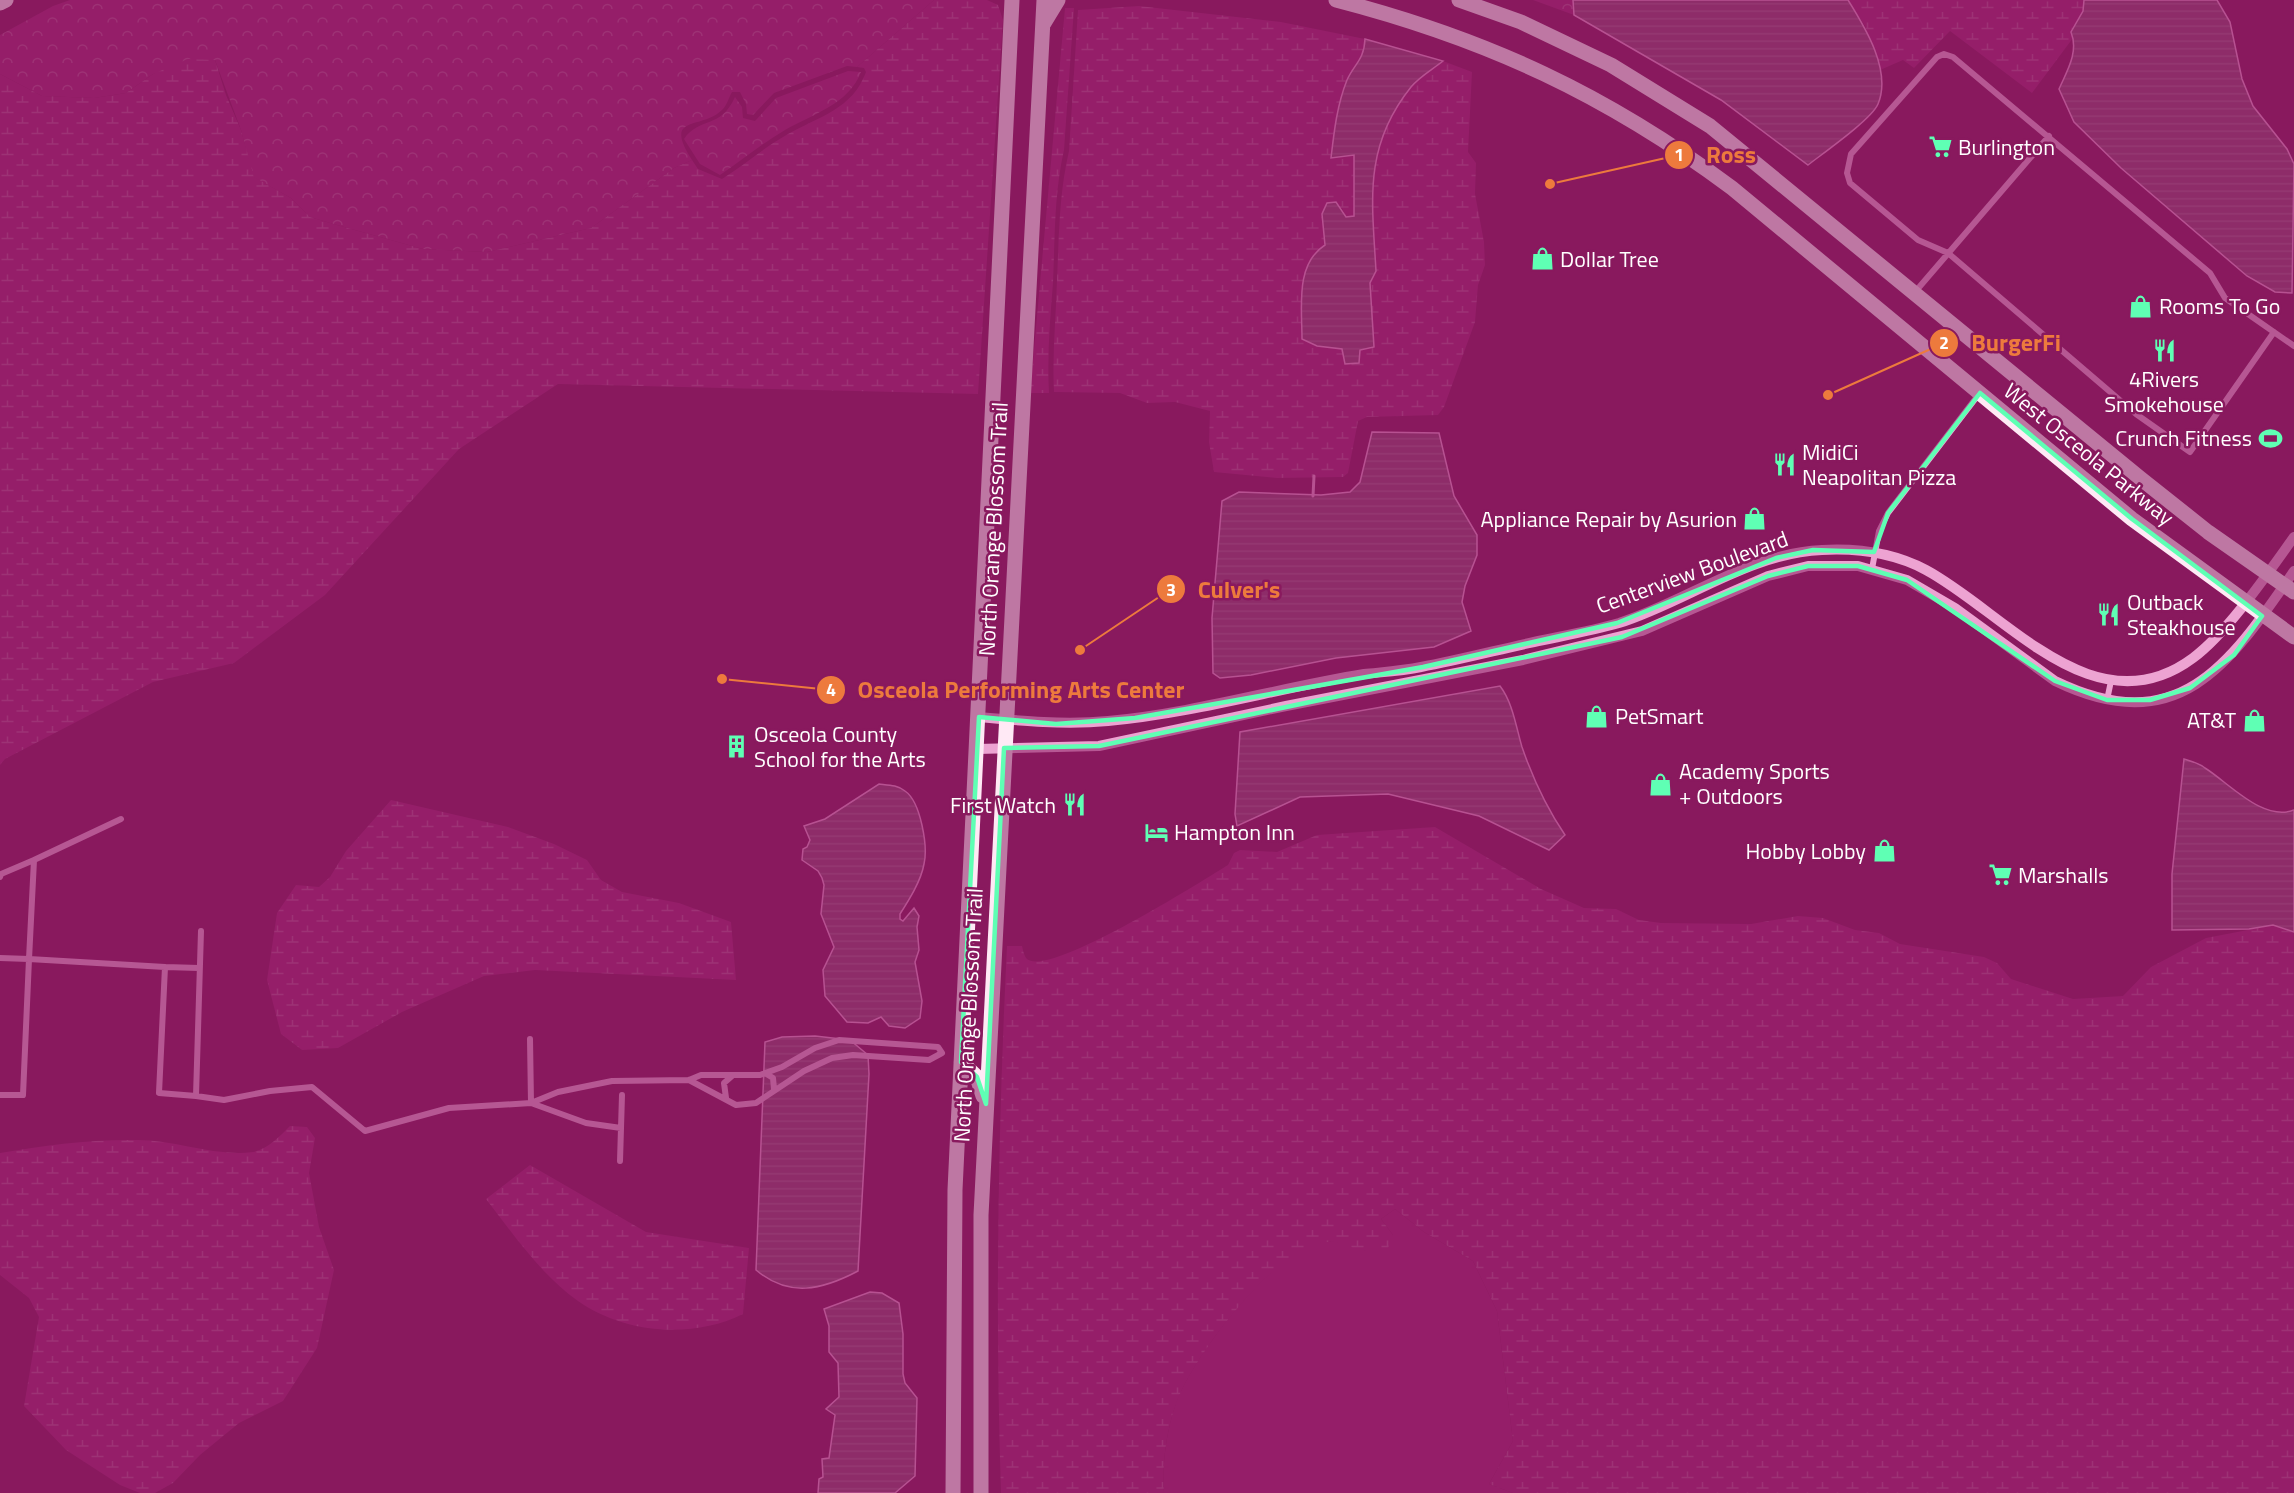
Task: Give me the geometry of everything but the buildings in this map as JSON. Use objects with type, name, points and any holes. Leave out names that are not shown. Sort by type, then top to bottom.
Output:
[{"type":"main road","points":[[0,3],[6,0]]},
{"type":"main road","name":"North Orange Blossom Trail","points":[[955,1493],[953,1471],[955,1190],[1012,0]]},
{"type":"main road","name":"North Orange Blossom Trail","points":[[981,1493],[979,1318],[986,1104],[1044,0]]},
{"type":"main road","points":[[1043,26],[1058,0]]},
{"type":"main road","name":"West Osceola Parkway","points":[[1336,0],[1416,22],[1518,60],[1561,80],[1636,122],[1732,188],[2132,519],[2244,603],[2294,637]]},
{"type":"main road","name":"West Osceola Parkway","points":[[1459,0],[1521,22],[1568,44],[1660,93],[1710,126],[1749,155],[2140,478],[2289,589]]},
{"type":"main road","points":[[961,1062],[977,1077],[986,1104]]},
{"type":"street","points":[[2274,332],[2190,452],[2136,414],[1948,254],[1918,240],[1850,183],[1847,174],[1851,154],[1937,57],[1944,54],[1963,62],[2210,273],[2225,298],[2274,332],[2287,342],[2294,346]]},
{"type":"street","points":[[1915,292],[2049,136]]},
{"type":"street","points":[[2287,342],[2294,335]]},
{"type":"street","points":[[1872,569],[1879,531],[1888,513],[1980,393]]},
{"type":"street","name":"Centerview Boulevard","points":[[979,717],[1079,723],[1188,710],[1365,674],[1424,667],[1594,629],[1635,617],[1776,558],[1822,549],[1875,552],[1926,570],[2063,666],[2080,674],[2111,681],[2153,677],[2181,666],[2203,649],[2244,603],[2294,537]]},
{"type":"street","name":"Centerview Boulevard","points":[[977,749],[1099,746],[1192,725],[1426,681],[1641,631],[1786,570],[1833,565],[1872,569],[1907,580],[1930,592],[2055,681],[2107,700],[2150,700],[2190,688],[2213,674],[2234,655],[2262,616],[2289,589],[2294,571]]},
{"type":"street","points":[[1635,617],[1641,631]]},
{"type":"street","points":[[2107,700],[2111,681]]},
{"type":"street","points":[[1188,710],[1192,725]]},
{"type":"street","points":[[0,877],[1,874],[121,819]]},
{"type":"street","points":[[0,1095],[23,1095],[33,860]]},
{"type":"street","points":[[196,1095],[201,931]]},
{"type":"street","points":[[0,958],[199,968]]},
{"type":"street","points":[[165,967],[159,1093],[196,1095],[224,1100],[270,1090],[312,1087],[365,1131],[449,1108],[531,1103],[558,1092],[612,1081],[689,1080],[701,1075],[765,1073],[782,1067],[815,1048],[840,1040],[938,1047],[942,1053],[929,1060],[853,1055],[832,1058],[804,1071],[756,1103],[735,1105],[726,1098],[689,1080]]},
{"type":"street","points":[[530,1039],[531,1103]]},
{"type":"street","points":[[765,1073],[773,1078],[774,1089]]},
{"type":"street","points":[[726,1098],[723,1090],[724,1083],[732,1075]]},
{"type":"street","points":[[620,1161],[622,1095]]},
{"type":"street","points":[[531,1103],[586,1123],[621,1128]]},
{"type":"highlighted area","points":[[1980,393],[2132,519],[2262,616],[2234,655],[2190,688],[2150,700],[2107,700],[2055,681],[1907,580],[1858,566],[1808,566],[1768,576],[1622,637],[1099,746],[1004,748],[986,1104],[977,1077],[961,1062],[979,717],[1056,724],[1135,718],[1423,667],[1617,623],[1776,558],[1813,550],[1874,552],[1888,513]]},
{"type":"green space","points":[[70,0],[934,0],[857,67],[847,66],[774,93],[753,115],[747,114],[746,104],[740,92],[732,92],[724,107],[714,116],[683,129],[681,135],[692,160],[674,168],[591,228],[487,252],[423,249],[310,217],[291,198],[253,177],[241,130],[215,60],[153,74],[126,93],[94,98],[42,96],[0,74],[0,35],[53,6]]},
{"type":"green space","points":[[934,0],[987,0],[998,5],[1003,20],[978,394],[558,384],[459,449],[325,595],[234,663],[153,682],[5,759],[0,765],[0,74],[42,96],[94,98],[126,93],[153,74],[188,59],[215,60],[226,95],[241,130],[254,177],[291,198],[310,217],[423,249],[487,252],[591,228],[674,168],[692,160],[698,169],[722,179],[779,139],[844,103],[853,95],[866,72],[864,68],[857,67]]},
{"type":"green space","points":[[1533,0],[1573,0],[1574,15]]},
{"type":"green space","points":[[1848,0],[2084,0],[2083,11],[2071,32],[2073,38],[2032,93],[1950,31],[1914,68],[1903,60],[1880,70],[1865,26]]},
{"type":"green space","points":[[1139,6],[1281,22],[1365,39],[1365,54],[1348,79],[1331,157],[1354,155],[1354,216],[1346,217],[1342,208],[1322,214],[1325,245],[1315,253],[1309,263],[1301,301],[1302,339],[1317,346],[1343,349],[1345,364],[1360,350],[1370,283],[1376,271],[1373,221],[1374,174],[1385,131],[1411,87],[1443,61],[1472,72],[1468,152],[1476,163],[1475,194],[1484,242],[1485,265],[1478,285],[1475,322],[1444,407],[1438,415],[1367,417],[1358,421],[1348,473],[1343,477],[1277,478],[1214,472],[1209,442],[1210,411],[1175,402],[1147,403],[1120,393],[1054,392],[1060,215],[1069,151],[1078,10]]},
{"type":"green space","points":[[1065,8],[1074,8],[1064,150],[1058,183],[1050,324],[1049,393],[1030,393]]},
{"type":"green space","points":[[848,71],[861,72],[848,92],[839,100],[777,135],[720,175],[700,164],[684,139],[697,127],[723,114],[735,97],[742,107],[743,118],[755,121],[776,98]]},
{"type":"green space","points":[[391,800],[508,827],[554,844],[587,860],[601,880],[622,892],[679,903],[731,922],[736,980],[535,970],[484,976],[402,1012],[338,1048],[302,1050],[281,1034],[267,980],[277,913],[296,885],[319,887],[330,877],[346,851]]},
{"type":"green space","points":[[1435,827],[1541,889],[1584,908],[1616,909],[1639,920],[1661,923],[1751,924],[1798,916],[1823,918],[1855,930],[1879,933],[1900,944],[1984,957],[1997,963],[2011,979],[2073,999],[2123,996],[2151,967],[2206,938],[2274,925],[2294,932],[2294,1493],[1513,1493],[1489,1484],[1513,1441],[1497,1311],[1473,1261],[1424,1232],[1395,1209],[1381,1219],[1393,1235],[1388,1248],[1374,1251],[1359,1250],[1335,1242],[1313,1245],[1274,1270],[1233,1313],[1198,1362],[1176,1404],[1166,1448],[1164,1493],[1001,1493],[998,1220],[1007,946],[1022,946],[1027,959],[1041,961],[1064,955],[1126,925],[1189,889],[1228,865],[1234,853],[1240,850],[1277,852],[1317,835]]},
{"type":"green space","points":[[290,1126],[307,1127],[315,1138],[309,1173],[319,1227],[334,1270],[317,1348],[283,1401],[239,1423],[200,1455],[173,1483],[155,1493],[140,1493],[120,1485],[66,1450],[24,1406],[39,1317],[29,1298],[0,1275],[0,1153],[103,1140],[152,1141],[224,1152],[253,1152],[269,1145]]},
{"type":"green space","points":[[530,1165],[646,1232],[749,1248],[743,1314],[703,1327],[681,1330],[659,1329],[617,1320],[578,1301],[540,1266],[486,1199]]},
{"type":"green space","points":[[1395,1209],[1424,1232],[1473,1261],[1497,1311],[1513,1441],[1489,1484],[1513,1493],[1164,1493],[1166,1448],[1176,1403],[1198,1361],[1233,1313],[1274,1269],[1313,1244],[1334,1242],[1366,1251],[1393,1235],[1381,1219]]},
{"type":"shaded area","points":[[1573,0],[1848,0],[1875,50],[1882,78],[1878,104],[1857,127],[1808,165],[1721,100],[1574,15]]},
{"type":"shaded area","points":[[2084,0],[2217,0],[2230,22],[2242,79],[2253,106],[2287,149],[2294,164],[2292,293],[2275,292],[2247,276],[2121,168],[2074,122],[2059,89],[2073,54],[2071,32],[2083,11]]},
{"type":"shaded area","points":[[1365,39],[1443,61],[1411,87],[1385,131],[1374,175],[1373,221],[1376,271],[1370,283],[1374,347],[1360,350],[1359,363],[1345,364],[1342,349],[1317,346],[1302,339],[1301,300],[1309,263],[1315,253],[1325,245],[1322,214],[1327,203],[1336,202],[1346,217],[1354,216],[1354,155],[1331,158],[1341,99],[1347,80],[1361,57]]},
{"type":"shaded area","points":[[1372,432],[1439,433],[1454,496],[1477,535],[1477,555],[1465,586],[1462,602],[1471,631],[1434,647],[1336,658],[1251,675],[1220,678],[1213,673],[1212,618],[1222,501],[1239,492],[1321,495],[1350,492],[1360,482]]},
{"type":"shaded area","points":[[1500,686],[1511,707],[1535,782],[1565,835],[1549,850],[1479,816],[1388,794],[1300,797],[1237,826],[1235,814],[1240,732]]},
{"type":"shaded area","points":[[2184,759],[2203,766],[2259,806],[2270,811],[2294,810],[2294,932],[2273,925],[2249,929],[2172,930],[2172,874]]},
{"type":"shaded area","points":[[879,784],[899,788],[911,797],[919,814],[924,836],[925,856],[920,877],[900,914],[900,919],[903,921],[914,908],[919,916],[917,927],[919,950],[915,962],[922,1001],[920,1018],[905,1028],[889,1026],[881,1017],[868,1023],[847,1022],[825,996],[823,970],[834,947],[821,914],[824,885],[818,871],[802,860],[803,849],[807,847],[810,840],[804,826],[825,819]]},
{"type":"shaded area","points":[[815,1036],[850,1040],[868,1055],[869,1074],[858,1271],[832,1283],[793,1288],[768,1279],[756,1270],[765,1042],[782,1037]]},
{"type":"shaded area","points":[[870,1292],[882,1293],[899,1303],[903,1334],[903,1374],[905,1383],[917,1398],[915,1476],[895,1493],[818,1493],[819,1479],[823,1477],[822,1459],[829,1458],[835,1415],[826,1409],[839,1397],[838,1363],[829,1352],[829,1326],[824,1309]]},
{"type":"waterway","points":[[1313,496],[1314,476]]},
{"type":"place","name":"Burlington","points":[[1940,147]]},
{"type":"place","name":"Ross","points":[[1550,184]]},
{"type":"place","name":"Dollar Tree","points":[[1542,259]]},
{"type":"place","name":"Rooms To Go","points":[[2141,306]]},
{"type":"place","name":"4Rivers Smokehouse","points":[[2164,350]]},
{"type":"place","name":"BurgerFi","points":[[1828,395]]},
{"type":"place","name":"Crunch Fitness","points":[[2270,438]]},
{"type":"place","name":"MidiCi Neapolitan Pizza","points":[[1784,465]]},
{"type":"place","name":"Appliance Repair by Asurion","points":[[1755,519]]},
{"type":"place","name":"Outback Steakhouse","points":[[2109,615]]},
{"type":"place","name":"Culver's","points":[[1080,650]]},
{"type":"place","name":"Osceola Performing Arts Center","points":[[722,679]]},
{"type":"place","name":"PetSmart","points":[[1597,716]]},
{"type":"place","name":"AT&T","points":[[2254,720]]},
{"type":"place","name":"Osceola County School for the Arts","points":[[736,747]]},
{"type":"place","name":"Academy Sports + Outdoors","points":[[1661,784]]},
{"type":"place","name":"First Watch","points":[[1074,805]]},
{"type":"place","name":"Hampton Inn","points":[[1156,832]]},
{"type":"place","name":"Hobby Lobby","points":[[1884,851]]},
{"type":"place","name":"Marshalls","points":[[2000,875]]}]
